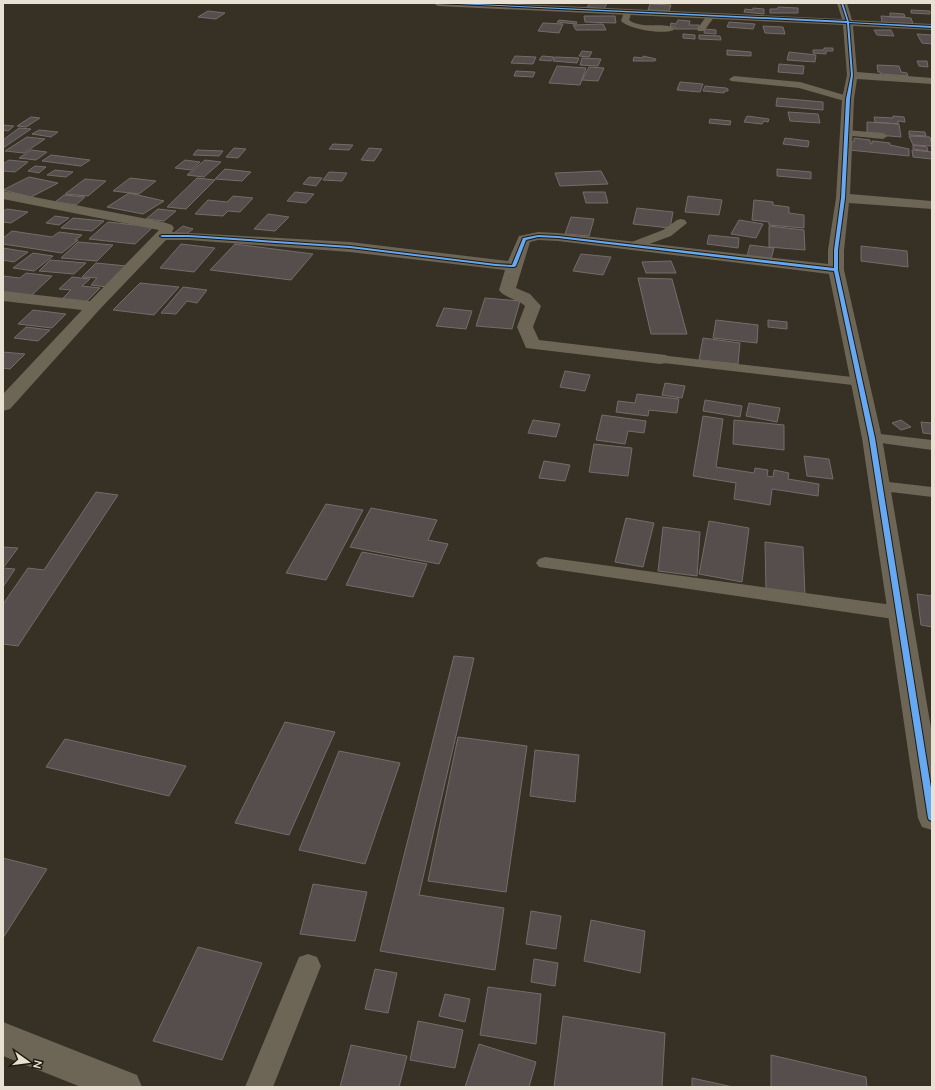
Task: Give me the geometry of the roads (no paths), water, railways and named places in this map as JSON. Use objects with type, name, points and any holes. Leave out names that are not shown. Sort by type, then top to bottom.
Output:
[{"type":"street","points":[[438,3],[628,11],[932,27]]},
{"type":"street","points":[[842,3],[848,22],[852,75],[848,99],[843,198],[836,250],[836,270],[872,438],[932,818]]},
{"type":"street","points":[[852,75],[932,80]]},
{"type":"street","points":[[3,195],[167,228],[162,236],[94,306],[3,405]]},
{"type":"street","points":[[843,198],[932,205]]},
{"type":"street","points":[[162,236],[189,236],[350,247],[514,266]]},
{"type":"street","points":[[660,359],[532,344],[525,327],[534,306],[525,297],[507,290],[524,238],[538,236],[558,237],[836,270]]},
{"type":"street","points":[[3,296],[94,306]]},
{"type":"street","points":[[3,1039],[125,1087]]},
{"type":"lane","points":[[628,11],[625,21],[632,26],[671,29]]},
{"type":"lane","points":[[702,29],[711,16]]},
{"type":"lane","points":[[734,79],[800,85],[848,99]]},
{"type":"lane","points":[[846,133],[883,136]]},
{"type":"lane","points":[[634,246],[667,233],[681,223]]},
{"type":"lane","points":[[660,359],[860,382]]},
{"type":"lane","points":[[872,438],[932,445]]},
{"type":"lane","points":[[880,486],[932,492]]},
{"type":"lane","points":[[545,563],[900,614]]},
{"type":"lane","points":[[259,1087],[308,966]]}]
